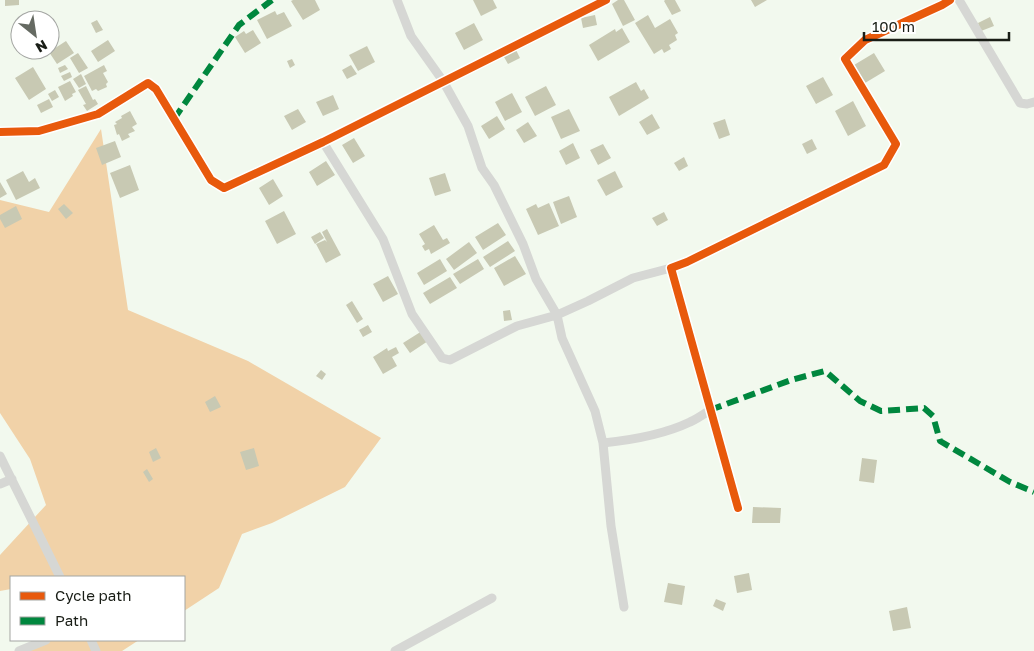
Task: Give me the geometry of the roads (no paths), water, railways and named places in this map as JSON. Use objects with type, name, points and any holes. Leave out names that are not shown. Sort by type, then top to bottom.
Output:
[{"type":"street","points":[[398,0],[411,36],[443,81],[468,126],[482,168],[494,186],[523,244],[536,279],[557,315],[562,338],[595,411],[603,443],[611,526],[624,607]]},
{"type":"street","points":[[0,132],[38,131],[98,114],[148,83],[156,89],[211,180],[224,188],[323,142],[606,0]]},
{"type":"street","points":[[323,142],[383,239],[412,314],[442,358],[450,360],[517,326],[557,315],[633,278],[687,262],[884,165],[896,144],[846,59],[865,40],[950,0]]},
{"type":"street","points":[[959,0],[1020,103],[1034,102]]},
{"type":"street","points":[[671,268],[738,508]]},
{"type":"street","points":[[603,443],[634,439],[664,431],[690,422],[710,410]]},
{"type":"street","points":[[0,456],[60,576]]},
{"type":"street","points":[[0,484],[12,479]]},
{"type":"street","points":[[394,651],[492,598]]},
{"type":"street","points":[[19,651],[44,641]]}]
